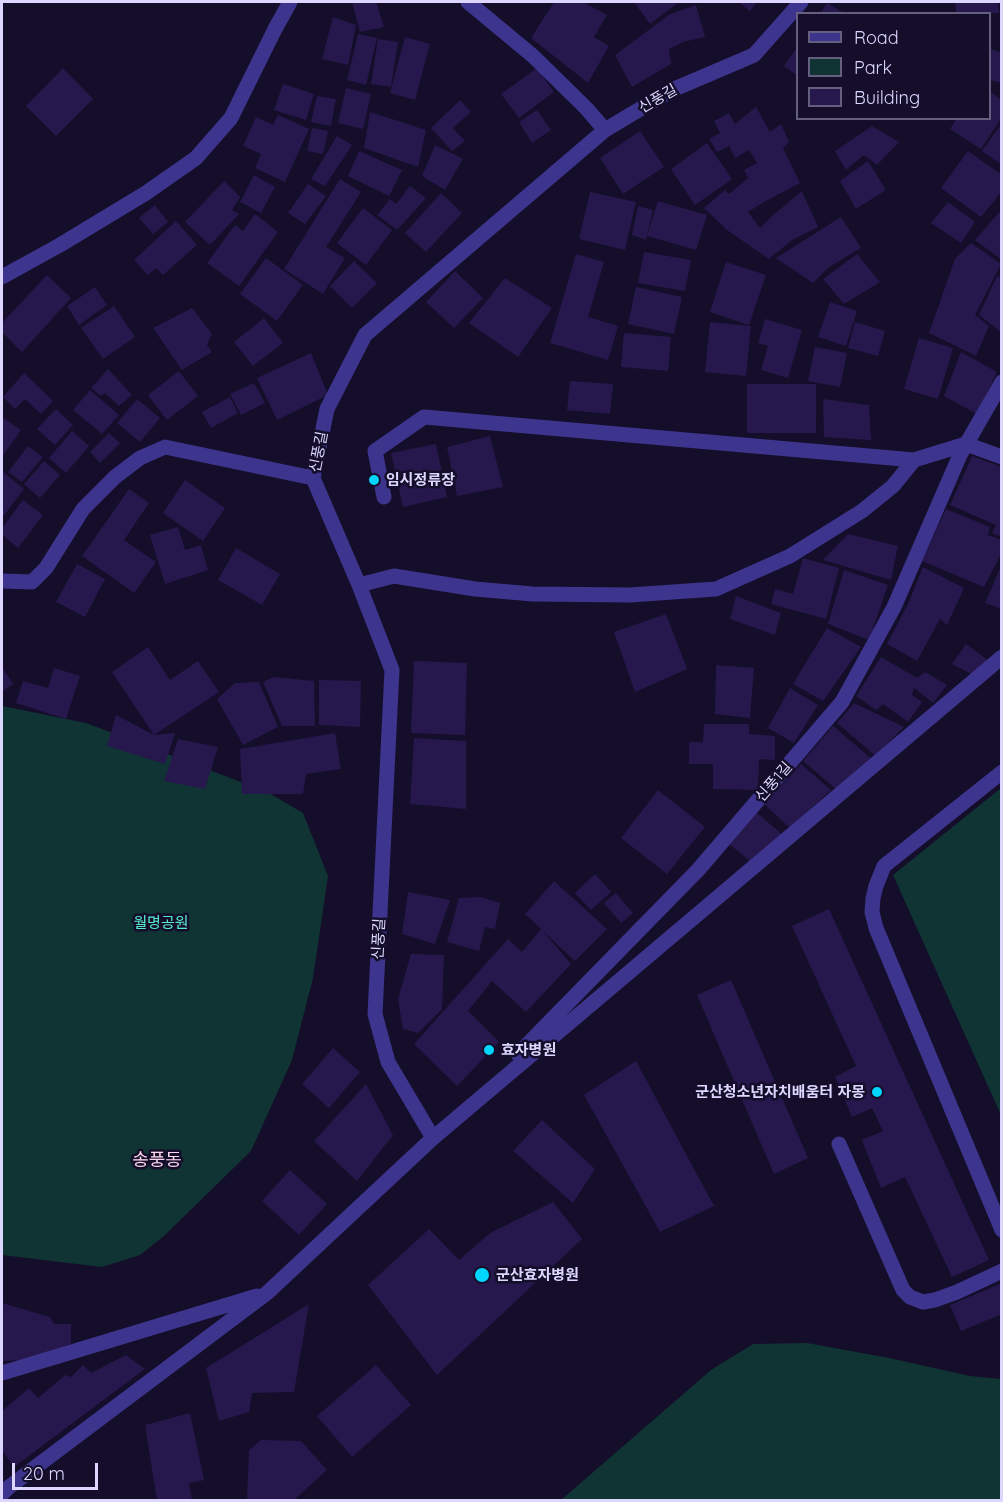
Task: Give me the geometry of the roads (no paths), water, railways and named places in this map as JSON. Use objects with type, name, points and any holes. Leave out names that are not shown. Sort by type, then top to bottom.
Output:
[{"type":"street","points":[[2,277],[146,193],[196,158],[231,118],[290,2]]},
{"type":"street","points":[[468,2],[533,56],[605,130]]},
{"type":"street","name":"신풍길","points":[[433,1138],[388,1062],[375,1014],[392,670],[359,585],[313,478],[327,409],[365,335],[605,130],[672,90],[754,55],[801,2]]},
{"type":"street","name":"신풍1길","points":[[456,1119],[698,870],[842,702],[894,607],[960,455],[1000,388]]},
{"type":"street","points":[[384,496],[375,451],[424,417],[914,460],[966,444],[1002,457]]},
{"type":"street","points":[[2,582],[32,582],[46,568],[83,509],[115,477],[140,458],[165,447],[313,478]]},
{"type":"street","points":[[359,585],[394,576],[475,589],[533,594],[630,595],[716,589],[790,556],[862,511],[893,486],[914,460]]},
{"type":"street","points":[[4,1486],[267,1293],[433,1138],[1002,657]]},
{"type":"street","points":[[1002,772],[884,866],[876,886],[872,912],[876,928],[1002,1230]]},
{"type":"street","points":[[839,1144],[903,1290],[910,1297],[923,1302],[935,1300],[1002,1271]]},
{"type":"street","points":[[2,1372],[267,1293]]},
{"type":"place","name":"임시정류장","points":[[374,480]]},
{"type":"place","name":"효자병원","points":[[489,1050]]},
{"type":"place","name":"군산청소년자치배움터 자몽","points":[[877,1092]]},
{"type":"place","name":"군산효자병원","points":[[482,1275]]},
{"type":"district","name":"송풍동","points":[[157,1161]]},
{"type":"park label","name":"월명공원","points":[[161,923]]}]
